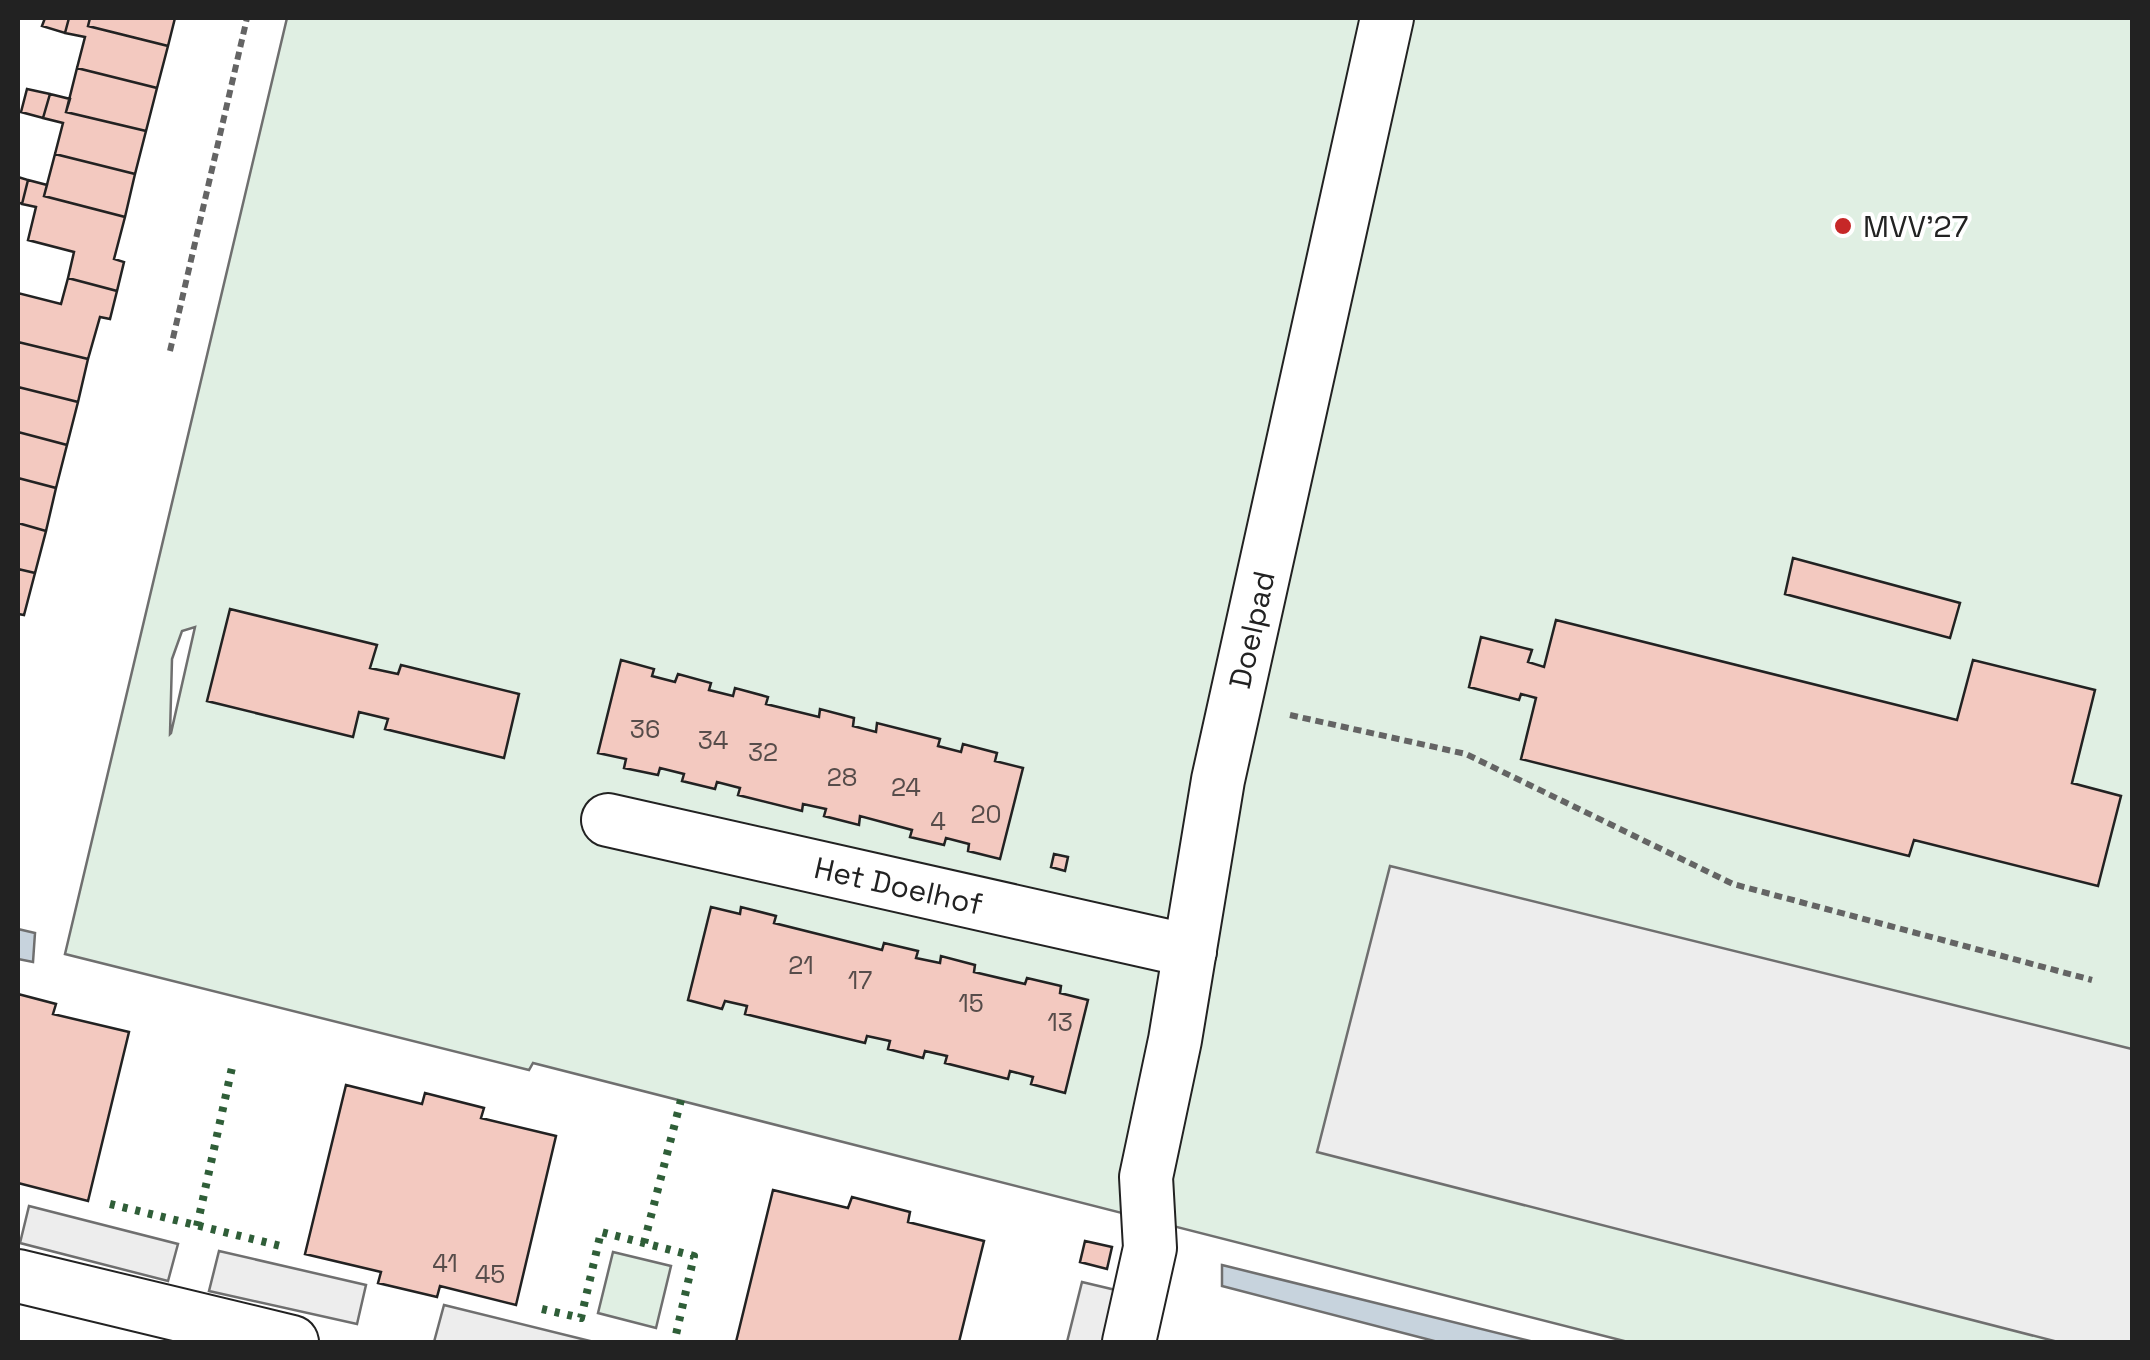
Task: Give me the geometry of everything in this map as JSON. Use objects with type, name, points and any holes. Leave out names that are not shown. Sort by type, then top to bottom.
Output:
[{"type":"street","name":"Doelpad","points":[[1130,1342],[1150,1248],[1146,1177],[1190,952],[1218,780],[1387,18]]},
{"type":"street","name":"Het Doelhof","points":[[608,820],[1190,952]]},
{"type":"street","points":[[18,1276],[292,1342]]},
{"type":"path","points":[[170,351],[247,18]]},
{"type":"path","points":[[1236,705],[1466,754],[1733,884],[2092,980]]},
{"type":"green space","points":[[287,18],[2132,18],[2132,1342],[1628,1342],[533,1063],[529,1070],[65,954]],"holes":[[[195,627],[170,734],[172,659],[182,631]]]},
{"type":"green space","points":[[613,1252],[671,1266],[656,1328],[598,1313]]},
{"type":"shaded area","points":[[1390,866],[2132,1049],[2132,1342],[2058,1342],[1317,1152]]},
{"type":"shaded area","points":[[18,929],[35,933],[33,962],[18,959]]},
{"type":"shaded area","points":[[29,1206],[178,1244],[168,1281],[20,1243]]},
{"type":"shaded area","points":[[219,1251],[366,1285],[357,1324],[209,1291]]},
{"type":"shaded area","points":[[1222,1265],[1534,1342],[1438,1342],[1222,1286]]},
{"type":"shaded area","points":[[1082,1282],[1124,1292],[1112,1342],[1067,1342]]},
{"type":"shaded area","points":[[444,1305],[594,1342],[434,1342]]},
{"type":"building","points":[[45,18],[69,18],[65,33],[42,26]]},
{"type":"building","points":[[69,18],[90,18],[88,26],[168,46],[157,88],[77,68],[85,37],[65,33]]},
{"type":"building","points":[[90,18],[175,18],[168,46],[88,26]]},
{"type":"building","points":[[77,68],[157,88],[146,131],[66,112]]},
{"type":"building","points":[[27,89],[50,94],[43,118],[21,112]]},
{"type":"building","points":[[50,94],[70,99],[66,112],[146,131],[135,174],[55,154],[63,123],[43,118]]},
{"type":"building","points":[[55,154],[135,174],[125,217],[44,196]]},
{"type":"building","points":[[18,177],[28,180],[22,204],[18,202]]},
{"type":"building","points":[[28,180],[47,185],[44,196],[125,217],[114,259],[124,262],[117,291],[68,278],[74,252],[28,240],[36,207],[22,204]]},
{"type":"building","points":[[68,278],[117,291],[110,319],[100,317],[88,359],[18,342],[18,293],[61,304]]},
{"type":"building","points":[[18,342],[88,359],[78,402],[18,387]]},
{"type":"building","points":[[18,387],[78,402],[67,445],[18,432]]},
{"type":"building","points":[[18,432],[67,445],[56,488],[18,478]]},
{"type":"building","points":[[18,478],[56,488],[46,531],[18,523]]},
{"type":"building","points":[[18,523],[46,531],[35,573],[18,569]]},
{"type":"building","points":[[1793,558],[1960,603],[1950,638],[1785,594]]},
{"type":"building","points":[[18,569],[35,573],[24,615],[18,614]]},
{"type":"building","points":[[230,609],[377,645],[370,668],[398,674],[401,665],[519,694],[504,758],[385,729],[388,719],[359,712],[353,737],[207,701]]},
{"type":"building","points":[[1556,620],[1957,720],[1973,660],[2095,690],[2072,783],[2121,796],[2098,886],[1914,840],[1909,856],[1521,759],[1536,698],[1521,694],[1519,700],[1469,687],[1481,637],[1532,650],[1528,662],[1544,667]]},
{"type":"building","points":[[621,660],[654,669],[652,676],[675,682],[678,674],[711,683],[709,690],[733,696],[735,688],[768,697],[766,704],[819,717],[820,709],[854,718],[853,726],[876,732],[877,723],[940,739],[938,746],[961,752],[963,744],[997,753],[995,761],[1023,768],[1000,859],[968,851],[969,844],[946,838],[944,845],[910,837],[912,830],[860,816],[859,825],[824,816],[826,809],[803,804],[802,811],[738,795],[740,788],[717,782],[715,789],[682,781],[684,774],[660,768],[658,775],[624,768],[626,759],[598,753]]},
{"type":"building","points":[[1054,854],[1068,857],[1065,871],[1051,867]]},
{"type":"building","points":[[711,907],[740,914],[741,907],[776,916],[774,923],[882,950],[884,943],[918,951],[916,958],[940,963],[941,956],[975,965],[974,972],[1025,984],[1027,978],[1061,986],[1060,993],[1088,1000],[1065,1093],[1031,1084],[1033,1077],[1010,1071],[1008,1079],[945,1063],[947,1056],[925,1051],[923,1058],[888,1049],[890,1041],[867,1036],[865,1043],[745,1014],[747,1006],[725,1001],[722,1009],[688,1000]]},
{"type":"building","points":[[18,994],[56,1004],[53,1014],[129,1032],[88,1201],[18,1183]]},
{"type":"building","points":[[346,1085],[422,1104],[425,1093],[484,1108],[481,1118],[556,1136],[516,1305],[440,1286],[437,1297],[378,1283],[381,1272],[305,1254]]},
{"type":"building","points":[[773,1190],[848,1208],[852,1197],[910,1212],[908,1222],[984,1241],[959,1342],[736,1342]]},
{"type":"building","points":[[1085,1241],[1112,1247],[1107,1269],[1080,1262]]},
{"type":"hedge","points":[[197,1226],[233,1063]]},
{"type":"hedge","points":[[644,1243],[681,1100]]},
{"type":"hedge","points":[[110,1204],[285,1247]]},
{"type":"hedge","points":[[542,1309],[581,1318],[601,1232],[694,1256],[675,1339]]},
{"type":"place","name":"MVV'27","points":[[1843,226]]}]
